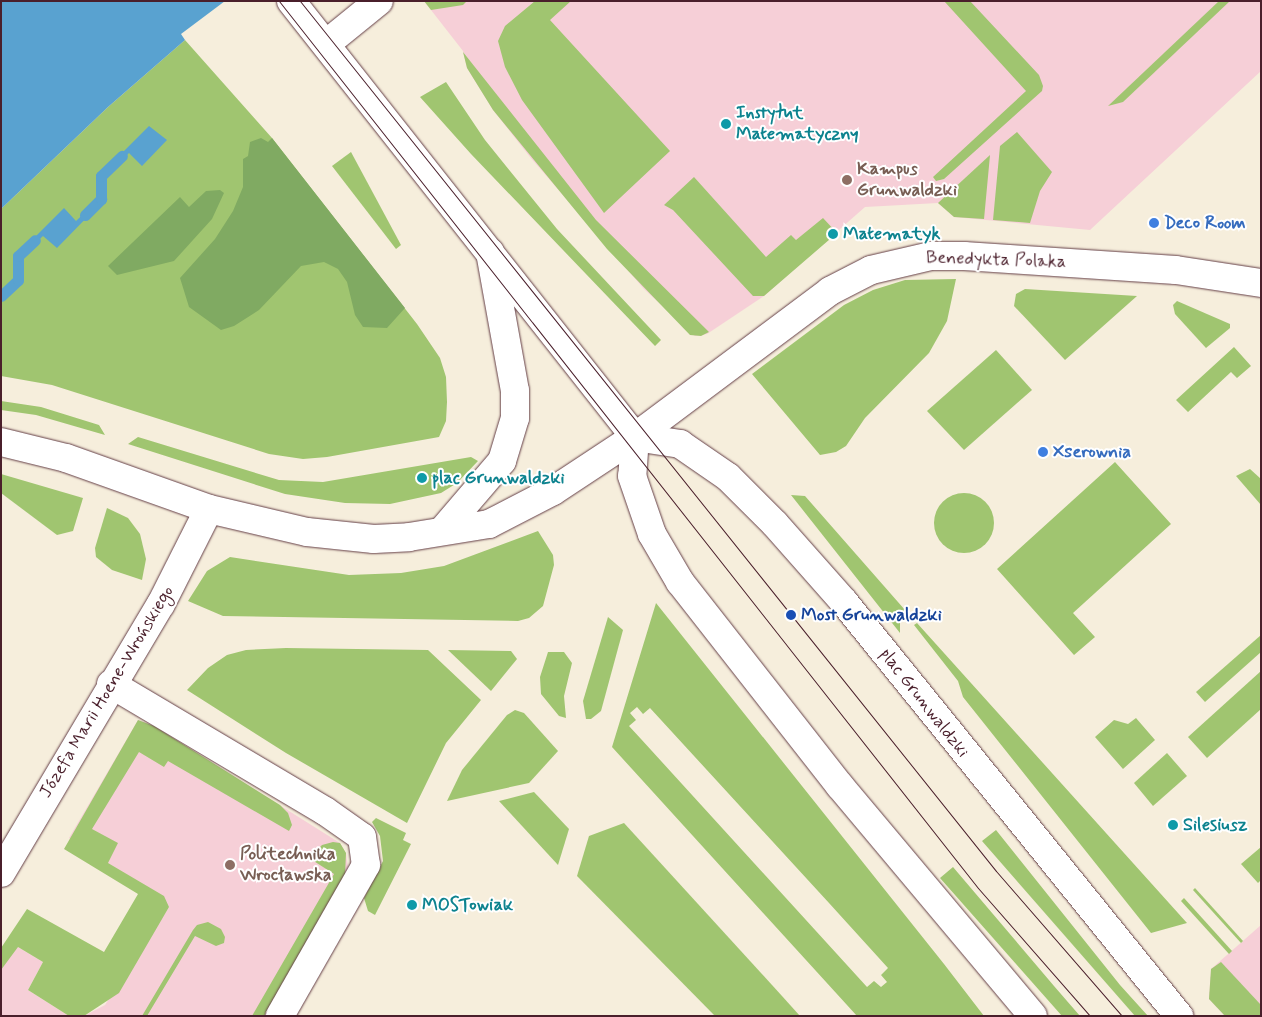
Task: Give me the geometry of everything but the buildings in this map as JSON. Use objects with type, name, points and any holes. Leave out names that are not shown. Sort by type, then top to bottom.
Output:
[{"type":"street","points":[[291,1],[635,437],[632,476],[652,534],[680,582],[840,786],[1033,1016]]},
{"type":"street","points":[[326,44],[379,1]]},
{"type":"street","points":[[442,531],[502,461],[515,418],[515,391],[490,252]]},
{"type":"street","name":"Benedykta Polaka","points":[[1,442],[66,458],[210,509],[338,537],[409,537],[489,524],[515,513],[635,437],[830,291],[865,272],[904,261],[931,256],[964,256],[1095,263],[1176,270],[1261,283]]},
{"type":"street","name":"plac Grunwaldzki","points":[[635,437],[680,444],[728,477],[775,524],[844,602],[1179,1016]]},
{"type":"street","name":"Józefa Marii Hoene-Wrońskiego","points":[[1,873],[111,684],[161,604],[210,509]]},
{"type":"street","points":[[111,684],[325,810],[362,837],[366,865],[280,1016]]},
{"type":"shaded area","name":"Kampus Grunwaldzki","points":[[424,1],[1261,1],[1261,71],[1090,230],[954,217],[938,203],[865,207],[764,296],[707,334],[695,336],[644,289],[530,157],[493,110],[467,68],[463,51]]},
{"type":"shaded area","name":"Politechnika Wrocławska","points":[[138,720],[154,726],[340,843],[346,853],[348,868],[264,1016],[84,1016],[105,1005],[169,907],[69,838]]},
{"type":"shaded area","points":[[1261,925],[1261,1016],[1225,1016],[1209,999],[1211,969]]},
{"type":"shaded area","points":[[18,947],[43,962],[28,990],[69,1016],[1,1016],[1,948]]},
{"type":"green space","points":[[424,1],[467,1],[463,5],[431,10]]},
{"type":"green space","points":[[535,1],[571,1],[550,20],[670,151],[604,213],[522,100],[505,67],[498,41],[505,26]]},
{"type":"green space","points":[[944,1],[970,1],[1039,75],[1043,86],[1042,91],[944,179],[936,181],[933,177],[1026,91]]},
{"type":"green space","points":[[1219,1],[1230,1],[1123,102],[1108,106]]},
{"type":"green space","points":[[185,40],[272,138],[417,324],[440,358],[446,377],[447,402],[446,421],[439,437],[327,457],[303,459],[269,454],[52,385],[1,376],[1,209],[108,107]]},
{"type":"green space","points":[[463,52],[596,220],[709,332],[701,336],[690,335],[607,249],[493,110],[467,68]]},
{"type":"green space","points":[[446,82],[485,140],[557,229],[661,340],[655,346],[471,154],[420,97]]},
{"type":"green space","points":[[1017,132],[1052,172],[1040,191],[1030,223],[993,220],[1000,146]]},
{"type":"green space","points":[[261,138],[268,142],[272,138],[405,308],[387,328],[363,327],[355,315],[347,282],[338,269],[324,262],[301,266],[259,310],[234,326],[221,330],[189,307],[180,278],[215,239],[233,211],[243,187],[243,159],[248,156],[250,142]]},
{"type":"green space","points":[[351,152],[401,245],[396,249],[332,166]]},
{"type":"green space","points":[[990,155],[984,219],[954,217],[938,203]]},
{"type":"green space","points":[[694,177],[766,257],[791,235],[796,240],[823,218],[837,233],[764,296],[753,296],[673,210],[664,205]]},
{"type":"green space","points":[[220,190],[224,193],[212,219],[174,261],[117,275],[108,266],[180,197],[189,207],[206,191]]},
{"type":"green space","points":[[956,279],[947,321],[929,353],[865,418],[846,446],[836,452],[820,455],[752,374],[844,305],[873,290],[905,280]]},
{"type":"green space","points":[[1025,289],[1137,296],[1065,360],[1014,306],[1016,294]]},
{"type":"green space","points":[[1177,301],[1230,324],[1230,328],[1206,348],[1175,314],[1173,305]]},
{"type":"green space","points":[[1234,347],[1251,366],[1237,378],[1231,372],[1188,412],[1176,400]]},
{"type":"green space","points":[[996,350],[1032,390],[964,450],[927,411]]},
{"type":"green space","points":[[1,401],[41,407],[99,425],[105,435],[36,415],[1,410]]},
{"type":"green space","points":[[138,437],[279,480],[323,482],[471,457],[478,461],[457,483],[441,493],[390,504],[345,503],[285,494],[128,444]]},
{"type":"green space","points":[[1115,462],[1171,524],[1073,613],[1095,637],[1074,655],[997,569]]},
{"type":"green space","points":[[1250,469],[1261,479],[1261,505],[1236,476]]},
{"type":"green space","points":[[1,474],[83,498],[73,531],[57,535],[1,493]]},
{"type":"green space","points":[[964,493],[981,498],[989,506],[994,523],[989,540],[981,548],[964,553],[947,548],[939,540],[934,523],[939,506],[947,498]]},
{"type":"green space","points":[[791,495],[805,496],[905,610],[900,619],[900,633]]},
{"type":"green space","points":[[107,508],[128,518],[140,534],[146,559],[142,580],[112,570],[96,557],[95,548]]},
{"type":"green space","points":[[538,531],[553,555],[554,565],[543,606],[529,618],[518,621],[223,616],[188,601],[207,571],[230,557],[349,575],[401,573],[444,566]]},
{"type":"green space","points":[[656,603],[984,1016],[857,1016],[612,747]],"holes":[[[637,707],[643,714],[650,708],[829,903],[888,968],[881,975],[887,982],[881,987],[874,981],[867,987],[629,726],[636,720],[630,713]]]},
{"type":"green space","points":[[608,617],[623,630],[601,711],[591,719],[586,719],[583,701]]},
{"type":"green space","points":[[917,623],[1187,923],[1151,933],[963,697],[958,681],[914,625]]},
{"type":"green space","points":[[1261,635],[1261,652],[1205,702],[1196,692]]},
{"type":"green space","points":[[286,648],[428,650],[481,700],[446,743],[407,823],[286,753],[187,690],[208,668],[227,655],[246,650]]},
{"type":"green space","points":[[448,650],[511,651],[517,659],[491,691]]},
{"type":"green space","points":[[548,652],[564,652],[572,663],[564,696],[566,718],[559,716],[541,694],[540,677]]},
{"type":"green space","points":[[1261,671],[1261,709],[1207,758],[1188,737]]},
{"type":"green space","points":[[515,710],[524,713],[558,751],[529,783],[447,801],[462,770],[507,715]]},
{"type":"green space","points":[[1136,718],[1155,740],[1123,769],[1095,737],[1114,720],[1128,724]]},
{"type":"green space","points":[[138,720],[154,726],[280,805],[288,813],[292,825],[289,831],[168,761],[164,767],[139,752],[92,829],[118,843],[108,863],[164,896],[169,907],[119,993],[84,1016],[69,1016],[28,990],[43,962],[18,947],[1,970],[1,948],[27,909],[104,952],[138,894],[64,849]]},
{"type":"green space","points":[[1167,753],[1187,776],[1153,806],[1134,783]]},
{"type":"green space","points":[[534,792],[569,829],[558,865],[499,801]]},
{"type":"green space","points":[[376,818],[406,833],[403,840],[411,844],[375,915],[368,911],[364,898],[383,861],[380,836],[372,822]]},
{"type":"green space","points":[[624,823],[800,1016],[715,1016],[577,876],[589,836]]},
{"type":"green space","points":[[996,830],[1120,985],[1148,1016],[1135,1016],[982,841]]},
{"type":"green space","points":[[333,842],[340,843],[346,853],[345,876],[264,1016],[252,1016],[334,874],[309,858],[322,845]]},
{"type":"green space","points":[[1261,847],[1261,880],[1258,883],[1241,864]]},
{"type":"green space","points":[[953,867],[1080,1016],[1062,1016],[940,878]]},
{"type":"green space","points":[[1195,888],[1243,941],[1241,943],[1193,890]]},
{"type":"green space","points":[[1184,898],[1232,951],[1229,954],[1181,901]]},
{"type":"green space","points":[[208,922],[221,929],[225,937],[224,943],[216,946],[195,936],[147,1016],[142,1016],[193,930],[197,925]]},
{"type":"green space","points":[[1221,962],[1261,1005],[1261,1016],[1225,1016],[1209,999],[1211,969]]},
{"type":"water","points":[[1,1],[225,1],[181,34],[185,40],[108,107],[1,209]]},
{"type":"water","points":[[149,126],[167,140],[142,166],[129,153],[113,169],[110,165]]},
{"type":"water","points":[[95,203],[98,206],[57,248],[43,236],[27,251],[24,248],[64,208],[76,221]]},
{"type":"waterway","points":[[85,215],[101,199],[101,176],[122,156]]},
{"type":"waterway","points":[[1,296],[18,280],[18,256],[35,240]]},
{"type":"tram line","points":[[279,1],[978,888],[1090,1016]]},
{"type":"tram line","points":[[300,1],[996,871],[1122,1016]]},
{"type":"place","name":"Instytut Matematyczny","points":[[726,124]]},
{"type":"place","name":"Kampus Grunwaldzki","points":[[847,180]]},
{"type":"place","name":"Deco Room","points":[[1154,223]]},
{"type":"place","name":"Matematyk","points":[[833,234]]},
{"type":"place","name":"Xserownia","points":[[1043,452]]},
{"type":"place","name":"plac Grunwaldzki","points":[[422,478]]},
{"type":"place","name":"Most Grunwaldzki","points":[[791,615]]},
{"type":"place","name":"Silesiusz","points":[[1173,825]]},
{"type":"place","name":"Politechnika Wrocławska","points":[[230,865]]},
{"type":"place","name":"MOSTowiak","points":[[412,905]]}]
